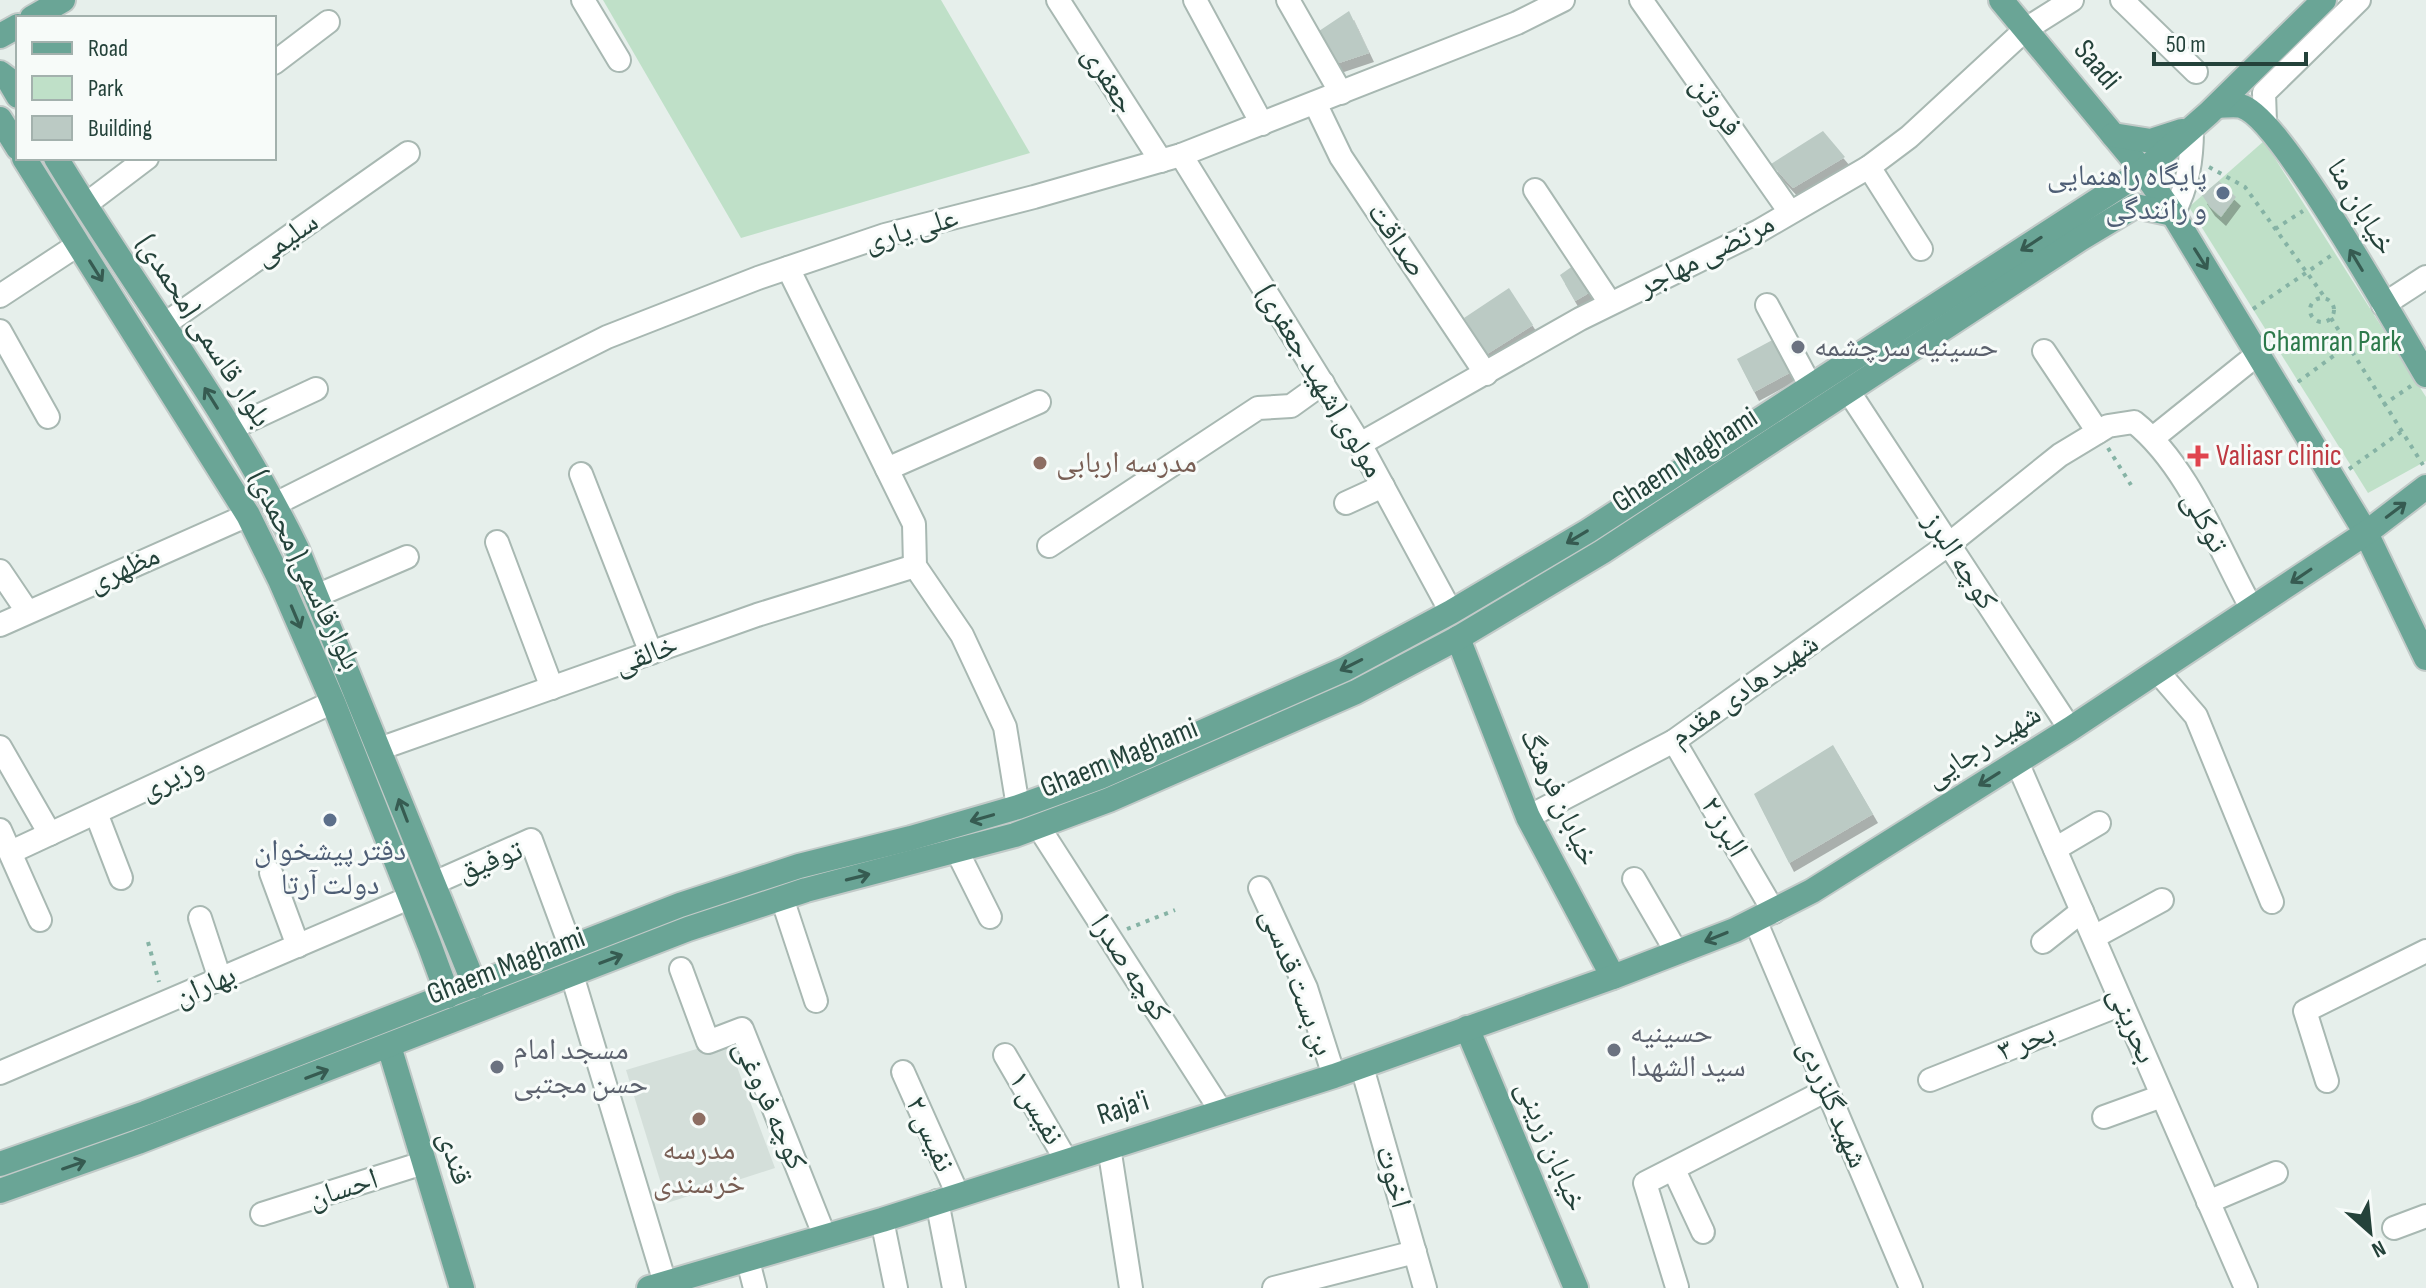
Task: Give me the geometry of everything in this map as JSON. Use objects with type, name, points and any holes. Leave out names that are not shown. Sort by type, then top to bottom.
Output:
[{"type":"main road","name":"Saadi","points":[[2001,0],[2143,171],[2173,214],[2366,533],[2426,658]]},
{"type":"main road","name":"Ghaem Maghami","points":[[0,1191],[448,996],[680,905],[784,871],[1018,807],[1100,777],[1345,669],[1451,612],[1623,508],[2143,171],[2217,106],[2324,0]]},
{"type":"main road","points":[[0,73],[8,79],[16,93]]},
{"type":"main road","name":"خیابان منا","points":[[2217,106],[2243,106],[2265,122],[2297,163],[2383,305],[2421,379]]},
{"type":"main road","points":[[2113,135],[2151,141],[2192,129]]},
{"type":"main road","name":"بلوارقاسمی( محمدی)","points":[[25,160],[248,515],[333,702],[448,996]]},
{"type":"main road","name":"بلوار قاسمی (محمدی)","points":[[57,160],[165,324],[275,504],[316,596],[475,986]]},
{"type":"main road","name":"Ghaem Maghami","points":[[0,1164],[150,1125],[389,1046],[688,929],[782,898],[957,851],[1109,800],[1356,692],[1458,638],[1637,529],[2135,206],[2173,214]]},
{"type":"main road","name":"شهید رجایی","points":[[1613,977],[1764,916],[1812,891],[2158,672],[2366,533],[2426,487]]},
{"type":"main road","points":[[248,515],[275,504]]},
{"type":"main road","points":[[1623,508],[1637,529]]},
{"type":"main road","name":"خیابان فرهنگ","points":[[1458,638],[1528,817],[1613,977]]},
{"type":"main road","points":[[911,838],[918,862]]},
{"type":"main road","points":[[429,944],[438,944],[454,934]]},
{"type":"main road","name":"Raja'i","points":[[657,1286],[882,1220],[1362,1067],[1613,977]]},
{"type":"main road","name":"خیابان زرینی","points":[[1467,1028],[1576,1288]]},
{"type":"main road","name":"قندی","points":[[389,1046],[462,1288]]},
{"type":"street","points":[[583,0],[619,60]]},
{"type":"street","name":"جعفری","points":[[1058,0],[1171,158]]},
{"type":"street","points":[[1195,0],[1262,124]]},
{"type":"street","points":[[1288,0],[1341,93]]},
{"type":"street","name":"علی یاری","points":[[275,504],[607,337],[788,268],[885,235],[1171,158],[1517,23],[1563,0]]},
{"type":"street","name":"فروتن","points":[[1641,0],[1790,212]]},
{"type":"street","name":"مرتضی مهاجر","points":[[1360,444],[1610,303],[1759,231],[1869,167],[1909,137],[2026,29],[2072,0]]},
{"type":"street","points":[[2122,0],[2196,72]]},
{"type":"street","points":[[2265,122],[2264,93],[2359,0]]},
{"type":"street","points":[[276,61],[328,22]]},
{"type":"street","name":"صداقت","points":[[1315,103],[1341,157],[1486,374]]},
{"type":"street","points":[[2173,214],[2184,193],[2192,159],[2192,129]]},
{"type":"street","name":"سلیمی","points":[[165,324],[408,153]]},
{"type":"street","name":"مولوی (شهید جعفری)","points":[[1171,158],[1323,383],[1360,444],[1451,612]]},
{"type":"street","points":[[85,205],[144,160]]},
{"type":"street","points":[[1869,167],[1921,249]]},
{"type":"street","points":[[1535,190],[1610,303]]},
{"type":"street","points":[[0,296],[79,244]]},
{"type":"street","points":[[788,268],[914,524],[915,566],[962,635],[1005,727],[1018,807]]},
{"type":"street","points":[[2383,305],[2426,277]]},
{"type":"street","points":[[1767,305],[1811,387]]},
{"type":"street","points":[[0,331],[48,417]]},
{"type":"street","points":[[2044,351],[2098,432]]},
{"type":"street","points":[[2153,438],[2259,353]]},
{"type":"street","points":[[1049,546],[1258,408],[1291,406],[1323,383]]},
{"type":"street","points":[[230,429],[316,389]]},
{"type":"street","name":"کوچه البرز","points":[[1849,392],[2070,729]]},
{"type":"street","points":[[887,469],[1039,402]]},
{"type":"street","name":"شهید هادی مقدم","points":[[1528,817],[1674,741],[1949,544],[2060,455],[2108,426],[2134,422],[2153,438]]},
{"type":"street","name":"توکلی","points":[[2153,438],[2198,504],[2252,609]]},
{"type":"street","points":[[581,474],[651,653]]},
{"type":"street","points":[[1346,503],[1383,486]]},
{"type":"street","name":"مظهری","points":[[0,625],[248,515]]},
{"type":"street","points":[[497,542],[552,688]]},
{"type":"street","points":[[316,596],[407,557]]},
{"type":"street","name":"خالقی","points":[[379,749],[757,615],[915,566]]},
{"type":"street","points":[[0,571],[27,611]]},
{"type":"street","points":[[2158,672],[2196,716],[2272,902]]},
{"type":"street","name":"وزیری","points":[[11,852],[333,702]]},
{"type":"street","name":"البرز ۲","points":[[1674,741],[1764,916]]},
{"type":"street","points":[[0,747],[50,834]]},
{"type":"street","name":"بحرینی","points":[[2017,762],[2246,1288]]},
{"type":"street","points":[[96,813],[121,878]]},
{"type":"street","points":[[2055,849],[2099,823]]},
{"type":"street","name":"کوچه صدرا","points":[[1038,826],[1221,1111]]},
{"type":"street","points":[[0,830],[40,920]]},
{"type":"street","name":"توفیق","points":[[434,883],[531,840],[571,948]]},
{"type":"street","points":[[957,851],[990,917]]},
{"type":"street","points":[[271,873],[298,946]]},
{"type":"street","points":[[1634,879],[1677,953]]},
{"type":"street","name":"بن بست قدسی","points":[[1260,888],[1306,988],[1334,1076]]},
{"type":"street","name":"بهاران","points":[[0,1073],[409,898]]},
{"type":"street","points":[[782,898],[816,1001]]},
{"type":"street","points":[[2094,937],[2162,900]]},
{"type":"street","points":[[2043,942],[2082,911]]},
{"type":"street","name":"شهید گلزردی","points":[[1764,916],[1827,1090],[1911,1288]]},
{"type":"street","points":[[200,918],[220,979]]},
{"type":"street","points":[[2327,1081],[2305,1011],[2426,951]]},
{"type":"street","name":"کوچه فروغی","points":[[681,969],[708,1042],[742,1029],[825,1237]]},
{"type":"street","points":[[572,975],[657,1286]]},
{"type":"street","name":"بحر ۳","points":[[1930,1080],[2122,1004]]},
{"type":"street","name":"نفیس ‍۱","points":[[1005,1055],[1066,1160]]},
{"type":"street","name":"اخوت","points":[[1362,1067],[1425,1288]]},
{"type":"street","name":"نفیس ۲","points":[[903,1072],[948,1198],[954,1288]]},
{"type":"street","points":[[1677,1287],[1645,1183],[1827,1090]]},
{"type":"street","points":[[2104,1117],[2162,1096]]},
{"type":"street","points":[[1109,1147],[1131,1288]]},
{"type":"street","name":"احسان","points":[[262,1214],[423,1163]]},
{"type":"street","points":[[1674,1170],[1703,1232]]},
{"type":"street","points":[[2208,1202],[2276,1173]]},
{"type":"street","points":[[2394,1228],[2426,1216]]},
{"type":"street","points":[[882,1220],[896,1288]]},
{"type":"street","points":[[1274,1288],[1320,1282],[1415,1252]]},
{"type":"street","points":[[748,1261],[755,1288]]},
{"type":"path","points":[[2192,159],[2245,187],[2305,273],[2334,307],[2331,318],[2426,470]]},
{"type":"path","points":[[2275,229],[2320,200]]},
{"type":"path","points":[[2238,320],[2346,243]]},
{"type":"path","points":[[2326,299],[2314,301],[2310,311],[2313,318],[2320,322],[2331,318]]},
{"type":"path","points":[[2283,393],[2347,346]]},
{"type":"path","points":[[2383,405],[2421,379]]},
{"type":"path","points":[[2098,432],[2131,485]]},
{"type":"path","points":[[2334,479],[2401,432]]},
{"type":"path","points":[[1110,936],[1175,910]]},
{"type":"path","points":[[148,942],[165,1002]]},
{"type":"shaded area","name":"مدرسه خرسندی","points":[[727,1040],[775,1168],[667,1203],[626,1070]]},
{"type":"green space","points":[[603,0],[941,0],[1030,153],[741,238]]},
{"type":"green space","name":"Chamran Park","points":[[2264,141],[2426,397],[2426,461],[2368,493],[2189,207]]},
{"type":"building","points":[[1349,11],[1369,53],[1333,65],[1316,33]]},
{"type":"building","points":[[1823,131],[1845,157],[1793,188],[1771,164]]},
{"type":"building","points":[[2219,181],[2236,197],[2221,217],[2202,195]]},
{"type":"building","points":[[1577,263],[1594,290],[1575,301],[1560,275]]},
{"type":"building","points":[[1509,288],[1533,325],[1487,354],[1464,318]]},
{"type":"building","points":[[1778,337],[1795,370],[1754,392],[1737,359]]},
{"type":"building","points":[[1833,745],[1873,814],[1789,863],[1754,794]]},
{"type":"place","name":"پایگاه راهنمایی و رانندگی","points":[[2223,193]]},
{"type":"place","name":"حسینیه سرچشمه","points":[[1798,347]]},
{"type":"place","name":"Valiasr clinic","points":[[2198,456]]},
{"type":"place","name":"مدرسه اربابی","points":[[1040,463]]},
{"type":"place","name":"دفتر پیشخوان دولت آرتا","points":[[330,820]]},
{"type":"place","name":"حسینیه سید الشهدا","points":[[1614,1050]]},
{"type":"place","name":"مسجد امام حسن مجتبی","points":[[497,1067]]},
{"type":"place","name":"مدرسه خرسندی","points":[[699,1119]]}]
